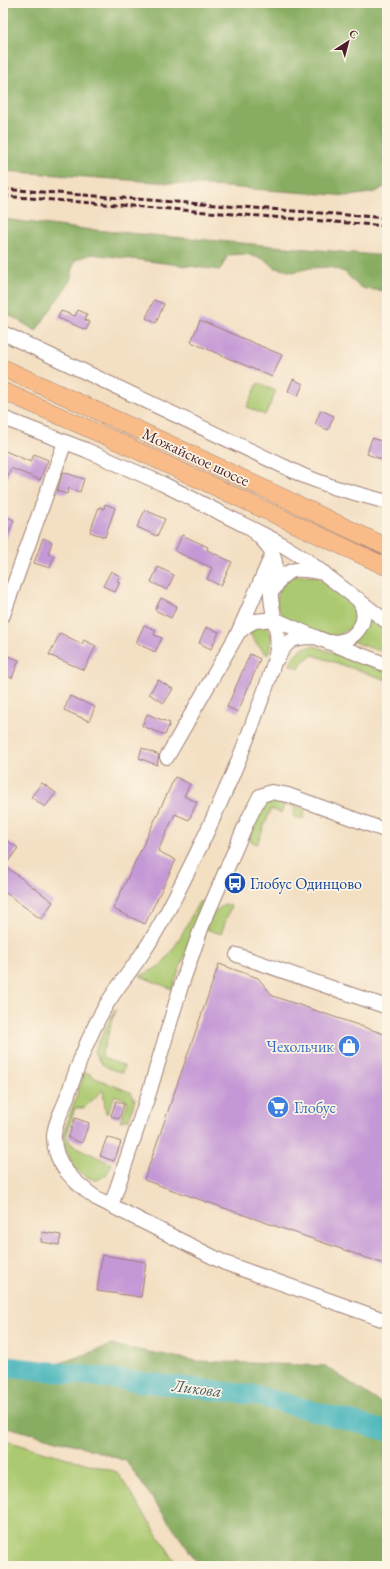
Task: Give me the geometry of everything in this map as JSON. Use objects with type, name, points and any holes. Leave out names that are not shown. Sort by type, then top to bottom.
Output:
[{"type":"main road","name":"Можайское шоссе","points":[[3,368],[191,454],[387,547]]},
{"type":"main road","name":"Можайское шоссе","points":[[3,391],[121,443],[387,567]]},
{"type":"street","points":[[3,333],[304,476],[333,487],[387,502]]},
{"type":"street","points":[[3,418],[66,442],[162,484],[276,541],[326,574],[387,622]]},
{"type":"street","points":[[3,615],[66,442]]},
{"type":"street","points":[[250,528],[265,542],[273,553],[275,570],[271,595],[278,637],[278,648],[273,665],[238,764],[224,797],[162,921],[106,1006],[89,1039],[54,1134],[56,1154],[68,1173],[78,1185],[96,1198],[111,1206],[225,1263],[387,1321]]},
{"type":"street","points":[[167,757],[238,633],[273,553]]},
{"type":"street","points":[[271,595],[280,579],[286,572],[296,569],[326,574]]},
{"type":"street","points":[[273,665],[282,649],[289,642],[298,637],[343,641],[352,637],[362,625],[364,617],[364,610],[358,599]]},
{"type":"street","points":[[238,633],[255,620],[274,619],[322,640],[387,664]]},
{"type":"street","points":[[111,1206],[152,1086],[181,986],[202,926],[247,822],[260,796],[271,792],[288,796],[387,831]]},
{"type":"street","points":[[237,955],[387,1008]]},
{"type":"green space","points":[[3,3],[387,3],[387,185],[376,192],[350,196],[3,171]]},
{"type":"green space","points":[[3,219],[72,228],[387,256],[387,291],[365,289],[357,285],[345,272],[329,267],[310,268],[293,272],[276,268],[263,259],[246,254],[228,255],[220,270],[92,254],[75,260],[70,281],[36,331],[3,311]]},
{"type":"green space","points":[[258,383],[276,391],[265,415],[247,407]]},
{"type":"green space","points":[[292,576],[316,576],[353,602],[357,615],[355,624],[338,636],[316,632],[293,623],[284,616],[279,608],[277,598],[281,587]]},
{"type":"green space","points":[[368,616],[387,629],[379,651],[352,641]]},
{"type":"green space","points":[[264,623],[270,631],[272,638],[267,655],[255,642],[248,630]]},
{"type":"green space","points":[[314,646],[387,672],[387,680],[313,655],[303,661],[299,669],[290,665],[296,653],[301,649]]},
{"type":"green space","points":[[273,798],[304,809],[304,818],[299,819],[293,816],[295,807],[285,804],[281,813],[271,809],[257,844],[250,841],[253,822],[259,810],[267,801]]},
{"type":"green space","points":[[205,901],[172,989],[140,976],[159,966],[165,961],[176,945],[199,902]]},
{"type":"green space","points":[[224,904],[231,906],[221,934],[206,929],[213,914]]},
{"type":"green space","points":[[116,1009],[101,1057],[124,1066],[122,1073],[105,1066],[96,1056],[94,1051]]},
{"type":"green space","points":[[85,1071],[95,1078],[130,1092],[135,1099],[129,1119],[120,1121],[128,1102],[115,1095],[108,1113],[106,1113],[103,1090],[84,1108],[75,1108],[66,1137],[72,1145],[112,1164],[106,1175],[97,1180],[86,1177],[74,1168],[66,1149],[63,1135]]},
{"type":"green space","points":[[112,1345],[197,1361],[325,1366],[387,1407],[387,1566],[203,1566],[197,1562],[126,1461],[84,1447],[3,1426],[3,1363],[29,1371],[52,1366]]},
{"type":"green space","points":[[3,1440],[117,1472],[178,1566],[3,1566]]},
{"type":"building","points":[[154,300],[164,304],[156,323],[146,318]]},
{"type":"building","points":[[78,310],[87,314],[85,320],[90,322],[86,330],[58,318],[61,311],[75,316]]},
{"type":"building","points":[[200,320],[282,355],[272,377],[191,342]]},
{"type":"building","points":[[293,379],[303,384],[298,396],[288,391]]},
{"type":"building","points":[[321,410],[334,416],[328,430],[315,424]]},
{"type":"building","points":[[372,438],[387,443],[387,449],[383,460],[367,454]]},
{"type":"building","points":[[3,450],[31,462],[34,454],[48,460],[40,480],[11,468],[3,487]]},
{"type":"building","points":[[63,472],[84,479],[80,492],[69,488],[67,494],[57,491]]},
{"type":"building","points":[[105,504],[115,508],[105,537],[90,532],[99,507],[104,509]]},
{"type":"building","points":[[145,510],[165,519],[157,536],[137,527]]},
{"type":"building","points":[[3,515],[14,520],[3,546]]},
{"type":"building","points":[[182,535],[208,547],[207,550],[232,562],[221,586],[207,579],[212,568],[175,551]]},
{"type":"building","points":[[43,538],[52,542],[48,554],[54,556],[50,568],[34,563]]},
{"type":"building","points":[[158,567],[174,575],[167,590],[151,582]]},
{"type":"building","points":[[111,571],[120,576],[117,581],[120,582],[115,592],[103,586]]},
{"type":"building","points":[[161,598],[177,606],[171,618],[155,610]]},
{"type":"building","points":[[144,625],[156,630],[154,635],[162,638],[155,652],[136,643]]},
{"type":"building","points":[[206,627],[219,632],[211,649],[199,643]]},
{"type":"building","points":[[60,633],[82,644],[84,640],[96,646],[84,670],[49,655]]},
{"type":"building","points":[[250,654],[260,659],[238,712],[227,707]]},
{"type":"building","points":[[8,656],[19,660],[12,678],[3,674],[3,667]]},
{"type":"building","points":[[158,680],[173,689],[164,703],[149,694]]},
{"type":"building","points":[[70,696],[95,707],[89,721],[64,710]]},
{"type":"building","points":[[147,714],[170,723],[165,735],[142,726]]},
{"type":"building","points":[[142,748],[159,755],[157,765],[139,758]]},
{"type":"building","points":[[175,777],[190,784],[184,796],[197,802],[189,820],[175,814],[158,851],[176,860],[145,924],[113,909]]},
{"type":"building","points":[[42,783],[56,793],[45,807],[31,797]]},
{"type":"building","points":[[3,838],[18,848],[5,866],[53,902],[41,919],[3,891]]},
{"type":"building","name":"Глобус","points":[[219,964],[258,978],[273,996],[387,1035],[387,1265],[144,1180]]},
{"type":"building","points":[[116,1101],[124,1104],[119,1119],[111,1116]]},
{"type":"building","points":[[75,1118],[89,1123],[82,1143],[68,1138]]},
{"type":"building","points":[[107,1137],[121,1142],[114,1161],[100,1156]]},
{"type":"building","points":[[42,1232],[61,1235],[59,1245],[41,1242]]},
{"type":"building","points":[[102,1255],[146,1262],[141,1297],[97,1291]]},
{"type":"waterway","name":"Ликова","points":[[3,1366],[254,1395],[387,1431]]},
{"type":"railway","points":[[3,189],[387,218]]},
{"type":"railway","points":[[3,196],[387,226]]},
{"type":"place","name":"Глобус Одинцово","points":[[235,883]]},
{"type":"place","name":"Чехольчик","points":[[349,1046]]},
{"type":"place","name":"Глобус","points":[[278,1107]]}]
